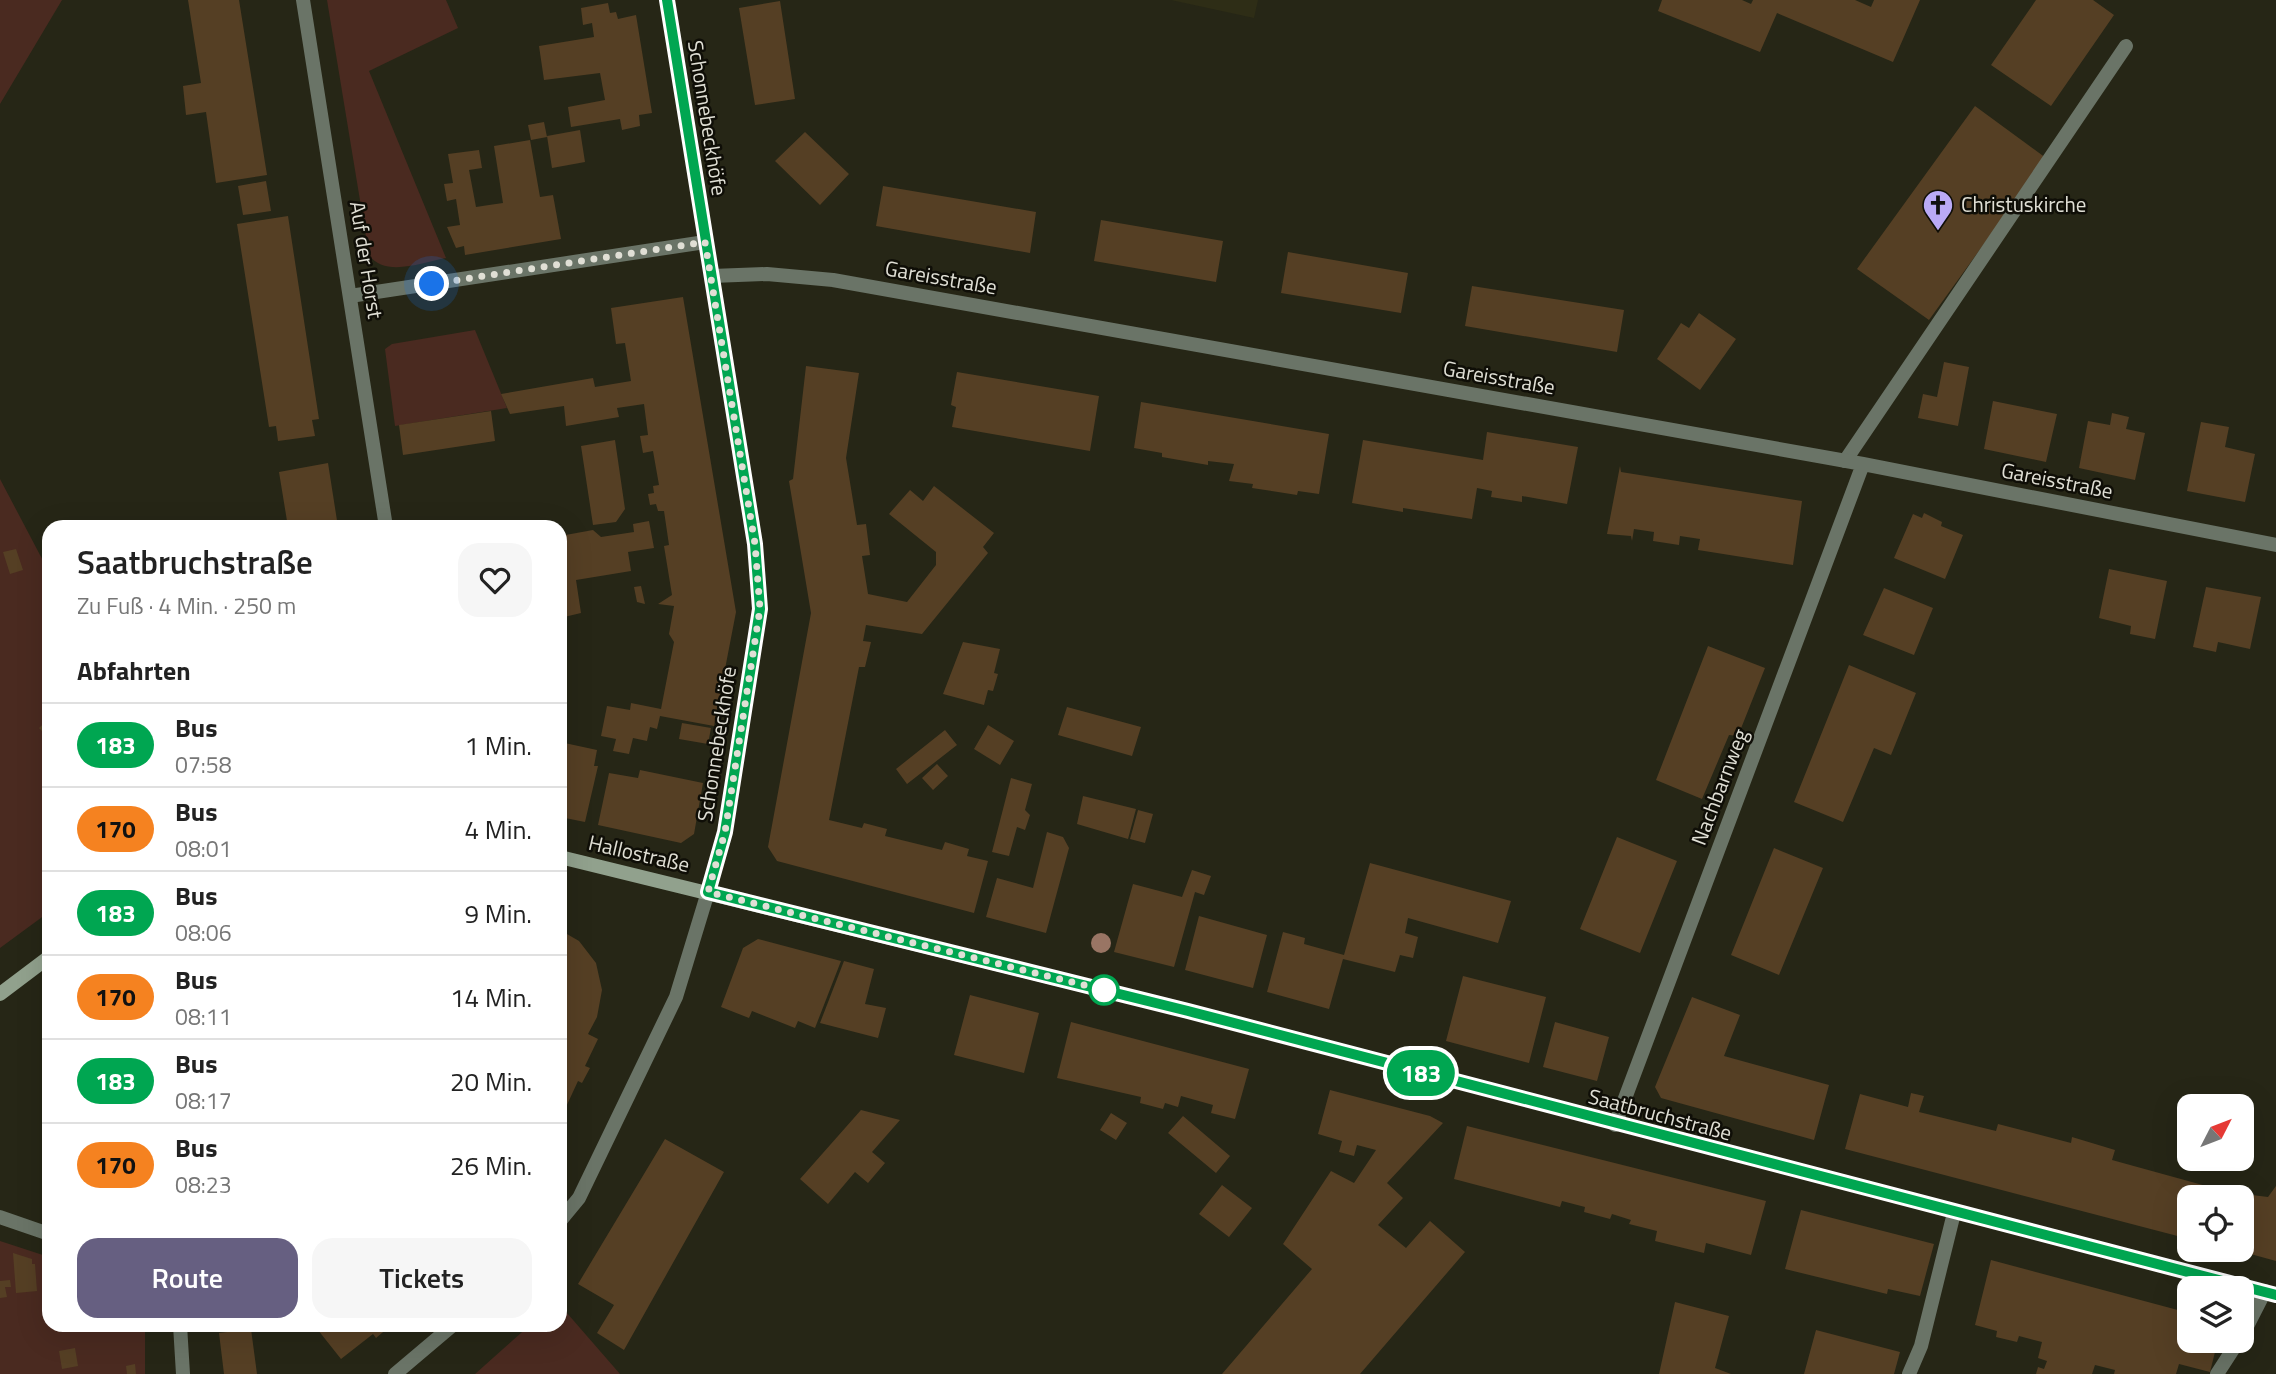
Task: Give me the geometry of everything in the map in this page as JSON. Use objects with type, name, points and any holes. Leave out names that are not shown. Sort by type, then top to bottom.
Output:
[{"type":"main road","name":"Schonnebeckhöfe","points":[[667,0],[755,544],[760,609],[725,832],[708,892]]},
{"type":"main road","name":"Hallostraße","points":[[567,859],[708,892]]},
{"type":"main road","name":"Saatbruchstraße","points":[[708,892],[1188,1011],[1615,1125],[2270,1293]]},
{"type":"main road","points":[[0,994],[42,962]]},
{"type":"street","name":"Auf der Horst","points":[[303,0],[385,520]]},
{"type":"street","points":[[1845,461],[2126,46]]},
{"type":"street","points":[[350,296],[705,242]]},
{"type":"street","name":"Gareisstraße","points":[[712,276],[766,274],[833,280],[1863,464],[2276,545]]},
{"type":"street","name":"Nachbarnweg","points":[[1615,1125],[1863,464]]},
{"type":"street","name":"Schonnebeckhöfe","points":[[567,1213],[579,1198],[676,997],[708,892]]},
{"type":"street","points":[[1909,1374],[1921,1346],[1954,1213]]},
{"type":"street","points":[[0,1217],[42,1232]]},
{"type":"street","points":[[2254,1318],[2270,1293]]},
{"type":"street","points":[[180,1332],[183,1374]]},
{"type":"street","points":[[394,1374],[445,1332]]},
{"type":"street","points":[[2217,1374],[2231,1353]]},
{"type":"shaded area","points":[[0,0],[62,0],[0,104]]},
{"type":"shaded area","points":[[327,0],[446,0],[458,28],[369,71],[446,258],[394,267],[376,262],[369,255]]},
{"type":"shaded area","points":[[1171,0],[1258,0],[1254,18]]},
{"type":"shaded area","points":[[475,330],[507,408],[395,426],[385,349],[392,344]]},
{"type":"shaded area","points":[[0,479],[42,559],[42,917],[0,948]]},
{"type":"shaded area","points":[[0,1241],[42,1255],[42,1332],[145,1332],[145,1374],[0,1374]]},
{"type":"shaded area","points":[[567,1313],[620,1374],[475,1374],[522,1332],[567,1332]]},
{"type":"building","points":[[188,0],[239,0],[267,175],[216,183],[206,112],[186,115],[183,86],[201,83]]},
{"type":"building","points":[[1662,0],[1742,0],[1751,4],[1753,0],[1855,0],[1871,7],[1874,0],[1920,0],[1893,62],[1777,13],[1760,52],[1658,11]]},
{"type":"building","points":[[2036,0],[2093,0],[2114,15],[2051,106],[1991,65]]},
{"type":"building","points":[[780,1],[795,99],[755,105],[739,8]]},
{"type":"building","points":[[608,3],[610,13],[616,12],[618,19],[636,15],[652,113],[639,115],[640,126],[622,130],[620,119],[571,127],[568,107],[605,100],[600,73],[544,80],[539,46],[594,37],[592,23],[583,25],[581,8]]},
{"type":"building","name":"Christuskirche","points":[[1975,106],[2046,158],[1929,320],[1857,269]]},
{"type":"building","points":[[544,122],[547,137],[531,140],[528,125]]},
{"type":"building","points":[[580,130],[585,162],[552,168],[547,136]]},
{"type":"building","points":[[805,132],[849,174],[820,205],[775,161]]},
{"type":"building","points":[[530,140],[540,197],[553,195],[561,239],[465,255],[464,246],[456,248],[447,227],[460,225],[456,199],[447,201],[444,184],[453,183],[448,154],[479,150],[482,168],[469,170],[476,207],[503,203],[494,146]]},
{"type":"building","points":[[266,181],[271,211],[243,215],[238,186]]},
{"type":"building","points":[[883,186],[1036,212],[1030,253],[876,226]]},
{"type":"building","points":[[288,216],[319,419],[312,420],[315,436],[278,441],[276,426],[269,427],[237,224]]},
{"type":"building","points":[[1101,220],[1223,241],[1216,282],[1094,261]]},
{"type":"building","points":[[1288,252],[1408,273],[1401,313],[1281,293]]},
{"type":"building","points":[[1472,286],[1624,310],[1617,352],[1465,326]]},
{"type":"building","points":[[683,297],[736,612],[714,726],[660,716],[657,729],[650,727],[647,741],[633,738],[629,754],[613,751],[616,739],[601,736],[607,706],[630,710],[631,703],[661,709],[674,642],[669,634],[674,606],[658,604],[672,595],[664,546],[669,545],[664,511],[658,511],[656,504],[650,505],[648,494],[654,493],[653,486],[659,485],[653,451],[643,453],[640,436],[648,435],[644,404],[617,408],[619,417],[566,426],[564,406],[510,414],[501,394],[593,378],[595,387],[631,381],[625,343],[616,344],[611,308]]},
{"type":"building","points":[[1699,313],[1736,339],[1700,390],[1657,359],[1681,323],[1689,328]]},
{"type":"building","points":[[1944,362],[1969,367],[1958,426],[1918,418],[1923,394],[1937,397]]},
{"type":"building","points":[[806,366],[859,373],[846,458],[857,525],[866,524],[870,555],[862,556],[868,594],[907,602],[936,565],[936,552],[889,514],[910,490],[923,501],[934,486],[994,533],[983,547],[988,553],[922,634],[866,625],[863,641],[871,642],[865,667],[859,667],[829,820],[862,828],[864,823],[887,829],[885,836],[942,850],[945,842],[969,849],[967,856],[988,861],[974,913],[777,861],[768,847],[811,613],[789,481],[793,479]]},
{"type":"building","points":[[957,372],[1099,396],[1090,451],[952,427],[956,407],[951,405]]},
{"type":"building","points":[[1993,401],[2057,414],[2046,462],[1984,449]]},
{"type":"building","points":[[1141,402],[1329,434],[1319,494],[1298,491],[1297,495],[1252,488],[1253,484],[1229,481],[1234,464],[1208,461],[1208,465],[1162,457],[1162,453],[1134,448]]},
{"type":"building","points":[[491,411],[495,441],[403,455],[399,425]]},
{"type":"building","points":[[2112,413],[2129,417],[2126,429],[2145,433],[2135,480],[2079,468],[2088,421],[2110,425]]},
{"type":"building","points":[[2201,422],[2229,427],[2225,447],[2255,454],[2245,502],[2187,491]]},
{"type":"building","points":[[1487,432],[1578,447],[1567,504],[1522,496],[1522,502],[1491,497],[1492,491],[1477,488],[1472,519],[1403,508],[1403,512],[1352,503],[1363,440],[1483,460]]},
{"type":"building","points":[[615,440],[625,509],[616,522],[593,525],[581,446]]},
{"type":"building","points":[[328,463],[337,520],[287,520],[279,472]]},
{"type":"building","points":[[1620,466],[1621,472],[1802,501],[1793,565],[1698,550],[1700,539],[1680,536],[1679,545],[1653,541],[1654,532],[1634,529],[1632,541],[1631,536],[1607,534]]},
{"type":"building","points":[[1924,513],[1942,522],[1941,526],[1963,535],[1945,579],[1894,558],[1913,514],[1922,518]]},
{"type":"building","points":[[649,521],[654,548],[628,552],[631,571],[576,580],[581,613],[567,616],[567,535],[593,530],[601,537],[634,532],[633,524]]},
{"type":"building","points":[[16,549],[23,570],[10,574],[3,552]]},
{"type":"building","points":[[2109,569],[2167,581],[2155,639],[2130,634],[2131,626],[2099,618]]},
{"type":"building","points":[[641,586],[645,604],[637,602],[634,587]]},
{"type":"building","points":[[2206,587],[2261,597],[2250,649],[2218,642],[2216,652],[2193,647]]},
{"type":"building","points":[[1884,588],[1933,608],[1914,655],[1863,635]]},
{"type":"building","points":[[963,642],[1000,649],[994,673],[998,674],[993,691],[988,690],[984,705],[943,694]]},
{"type":"building","points":[[1708,646],[1765,668],[1738,736],[1729,735],[1702,799],[1656,780]]},
{"type":"building","points":[[1849,665],[1916,693],[1891,755],[1874,748],[1843,822],[1794,802]]},
{"type":"building","points":[[1067,707],[1141,727],[1132,756],[1058,735]]},
{"type":"building","points":[[682,723],[711,728],[708,744],[679,739]]},
{"type":"building","points":[[988,725],[1014,741],[1000,765],[974,749]]},
{"type":"building","points":[[945,730],[957,745],[907,784],[896,769]]},
{"type":"building","points":[[567,744],[597,750],[594,766],[598,766],[585,822],[567,818]]},
{"type":"building","points":[[937,764],[948,776],[933,790],[922,778]]},
{"type":"building","points":[[640,770],[703,783],[694,834],[681,843],[598,825],[609,773],[638,778]]},
{"type":"building","points":[[1011,778],[1032,784],[1025,810],[1030,815],[1025,830],[1017,827],[1009,856],[992,852]]},
{"type":"building","points":[[1083,796],[1136,809],[1128,839],[1077,824]]},
{"type":"building","points":[[1138,810],[1153,814],[1145,843],[1130,839]]},
{"type":"building","points":[[1047,832],[1063,837],[1069,848],[1046,933],[986,917],[997,878],[1033,888]]},
{"type":"building","points":[[1617,837],[1677,861],[1640,953],[1580,929]]},
{"type":"building","points":[[1774,848],[1823,868],[1779,975],[1731,955]]},
{"type":"building","points":[[1370,863],[1511,901],[1498,943],[1408,918],[1405,933],[1418,937],[1413,958],[1400,955],[1395,972],[1343,959],[1329,1009],[1267,992],[1283,932],[1305,938],[1304,944],[1344,955]]},
{"type":"building","points":[[1192,870],[1211,876],[1204,895],[1195,892],[1174,967],[1114,952],[1133,884],[1182,897]]},
{"type":"building","points":[[1199,916],[1267,935],[1253,988],[1185,970]]},
{"type":"building","points":[[567,934],[579,941],[596,963],[602,990],[597,1017],[588,1034],[598,1039],[585,1066],[590,1068],[582,1083],[578,1081],[567,1105]]},
{"type":"building","points":[[758,939],[841,961],[815,1028],[798,1021],[795,1028],[752,1011],[749,1018],[721,1007],[743,948]]},
{"type":"building","points":[[844,961],[874,969],[865,1004],[886,1008],[878,1038],[820,1023]]},
{"type":"building","points":[[1463,976],[1546,997],[1529,1063],[1446,1041]]},
{"type":"building","points":[[970,995],[1039,1013],[1024,1073],[954,1055]]},
{"type":"building","points":[[1692,997],[1740,1015],[1724,1056],[1829,1085],[1814,1140],[1661,1098],[1655,1087]]},
{"type":"building","points":[[1071,1022],[1249,1069],[1235,1119],[1211,1113],[1213,1105],[1181,1096],[1178,1107],[1165,1103],[1163,1109],[1140,1103],[1141,1097],[1057,1078]]},
{"type":"building","points":[[1555,1022],[1609,1037],[1597,1081],[1543,1067]]},
{"type":"building","points":[[1330,1090],[1430,1116],[1443,1123],[1387,1183],[1403,1198],[1378,1225],[1406,1248],[1430,1221],[1465,1252],[1360,1374],[1222,1374],[1312,1269],[1283,1244],[1331,1171],[1354,1183],[1376,1150],[1357,1145],[1354,1156],[1339,1152],[1342,1141],[1318,1134]]},
{"type":"building","points":[[1911,1093],[1924,1096],[1919,1112],[1996,1131],[1998,1124],[2071,1143],[2072,1137],[2115,1150],[2112,1160],[2203,1185],[2177,1185],[2177,1236],[1845,1149],[1860,1094],[1908,1107]]},
{"type":"building","points":[[861,1110],[900,1120],[872,1152],[885,1163],[868,1183],[855,1172],[828,1204],[800,1179]]},
{"type":"building","points":[[1111,1113],[1127,1123],[1116,1140],[1100,1130]]},
{"type":"building","points":[[1183,1116],[1230,1156],[1216,1173],[1168,1133]]},
{"type":"building","points":[[1467,1126],[1766,1201],[1751,1255],[1706,1243],[1704,1253],[1655,1241],[1657,1231],[1629,1224],[1631,1220],[1612,1214],[1610,1219],[1584,1212],[1585,1207],[1562,1201],[1560,1207],[1454,1179]]},
{"type":"building","points":[[665,1139],[724,1172],[624,1350],[597,1333],[614,1305],[578,1284]]},
{"type":"building","points":[[1222,1185],[1252,1208],[1229,1237],[1199,1214]]},
{"type":"building","points":[[2276,1186],[2276,1261],[2254,1255],[2254,1195],[2268,1197]]},
{"type":"building","points":[[1801,1210],[1934,1244],[1920,1296],[1888,1289],[1887,1294],[1785,1269]]},
{"type":"building","points":[[13,1253],[32,1259],[32,1264],[35,1264],[37,1291],[16,1293]]},
{"type":"building","points":[[1991,1260],[2177,1310],[2177,1353],[2215,1353],[2210,1372],[2179,1364],[2176,1374],[2114,1374],[2115,1370],[2095,1365],[2092,1374],[2036,1374],[2038,1367],[2044,1369],[2047,1361],[2038,1358],[2042,1342],[2019,1336],[2017,1342],[1996,1337],[1997,1331],[1975,1325]]},
{"type":"building","points":[[10,1280],[11,1287],[5,1287],[7,1297],[0,1298],[0,1281]]},
{"type":"building","points":[[1675,1302],[1729,1316],[1715,1368],[1731,1374],[1659,1374]]},
{"type":"building","points":[[1816,1330],[1900,1352],[1894,1374],[1804,1374]]},
{"type":"building","points":[[251,1332],[257,1374],[224,1374],[219,1333]]},
{"type":"building","points":[[320,1332],[383,1332],[376,1338],[373,1334],[341,1359]]},
{"type":"building","points":[[75,1348],[78,1366],[62,1369],[59,1351]]},
{"type":"building","points":[[135,1364],[136,1374],[127,1374],[126,1366]]},
{"type":"bus line","name":"183","points":[[667,0],[755,544],[760,609],[725,832],[708,892],[1188,1011],[1615,1125],[2276,1295]]},
{"type":"place","name":"Christuskirche","points":[[1938,232]]},
{"type":"route","points":[[432,284],[705,242],[755,544],[760,609],[725,832],[708,892],[1104,990]]}]
